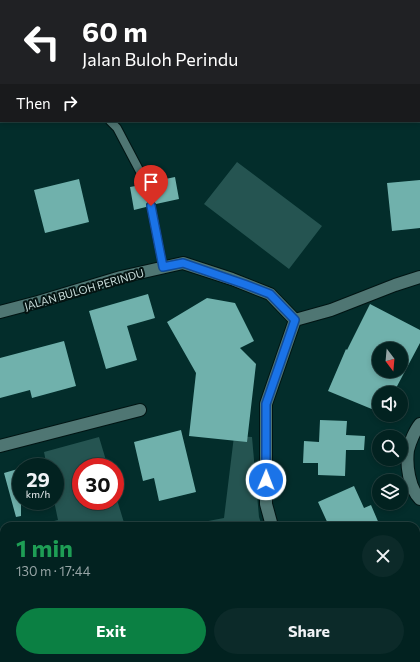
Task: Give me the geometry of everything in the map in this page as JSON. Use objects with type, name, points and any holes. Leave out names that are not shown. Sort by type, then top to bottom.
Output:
[{"type":"street","name":"JALAN BULOH PERINDU","points":[[0,312],[121,277],[183,263],[270,294],[295,320]]},
{"type":"street","points":[[271,522],[266,504],[266,404],[295,320],[331,310],[420,277]]},
{"type":"street","points":[[0,446],[140,410]]},
{"type":"street","points":[[420,424],[408,450],[408,464],[411,482],[416,494],[420,498]]},
{"type":"lane","points":[[111,122],[117,128],[146,183]]},
{"type":"lane","points":[[151,206],[163,267]]},
{"type":"shaded area","points":[[237,162],[322,226],[289,269],[204,204]]},
{"type":"shaded area","points":[[234,436],[252,437],[261,522],[203,522],[224,518]]},
{"type":"shaded area","points":[[99,437],[105,458],[72,458],[72,510],[120,510],[124,522],[50,522],[58,520],[56,510],[64,510],[64,458],[45,458],[44,452]]},
{"type":"building","points":[[175,177],[179,199],[156,204],[153,201],[150,201],[146,204],[146,207],[134,210],[130,187],[141,185],[143,188],[148,188],[151,186],[151,182]]},
{"type":"building","points":[[79,179],[89,222],[45,233],[34,190]]},
{"type":"building","points":[[420,180],[420,228],[392,231],[387,183]]},
{"type":"building","points":[[148,294],[155,318],[127,326],[137,360],[106,369],[89,311]]},
{"type":"building","points":[[207,298],[235,303],[254,341],[240,348],[256,364],[247,442],[189,436],[196,373],[167,322]]},
{"type":"building","points":[[370,304],[420,330],[420,343],[408,366],[408,342],[372,342],[372,378],[401,378],[397,386],[372,386],[372,409],[328,391],[346,349],[347,350]]},
{"type":"building","points":[[64,341],[76,386],[32,398],[30,390],[0,398],[0,358]]},
{"type":"building","points":[[320,420],[347,421],[346,435],[365,436],[364,450],[346,450],[345,476],[318,475],[318,463],[303,463],[304,441],[319,442]]},
{"type":"building","points":[[181,430],[196,492],[159,501],[154,478],[143,481],[134,442]]},
{"type":"building","points":[[12,471],[12,502],[4,473]]},
{"type":"building","points":[[354,486],[364,508],[371,505],[378,522],[327,522],[318,502]]},
{"type":"building","points":[[14,510],[21,510],[21,516],[16,517]]},
{"type":"route","points":[[151,206],[163,267],[183,263],[232,279],[270,294],[295,320],[266,404],[266,480]]}]
